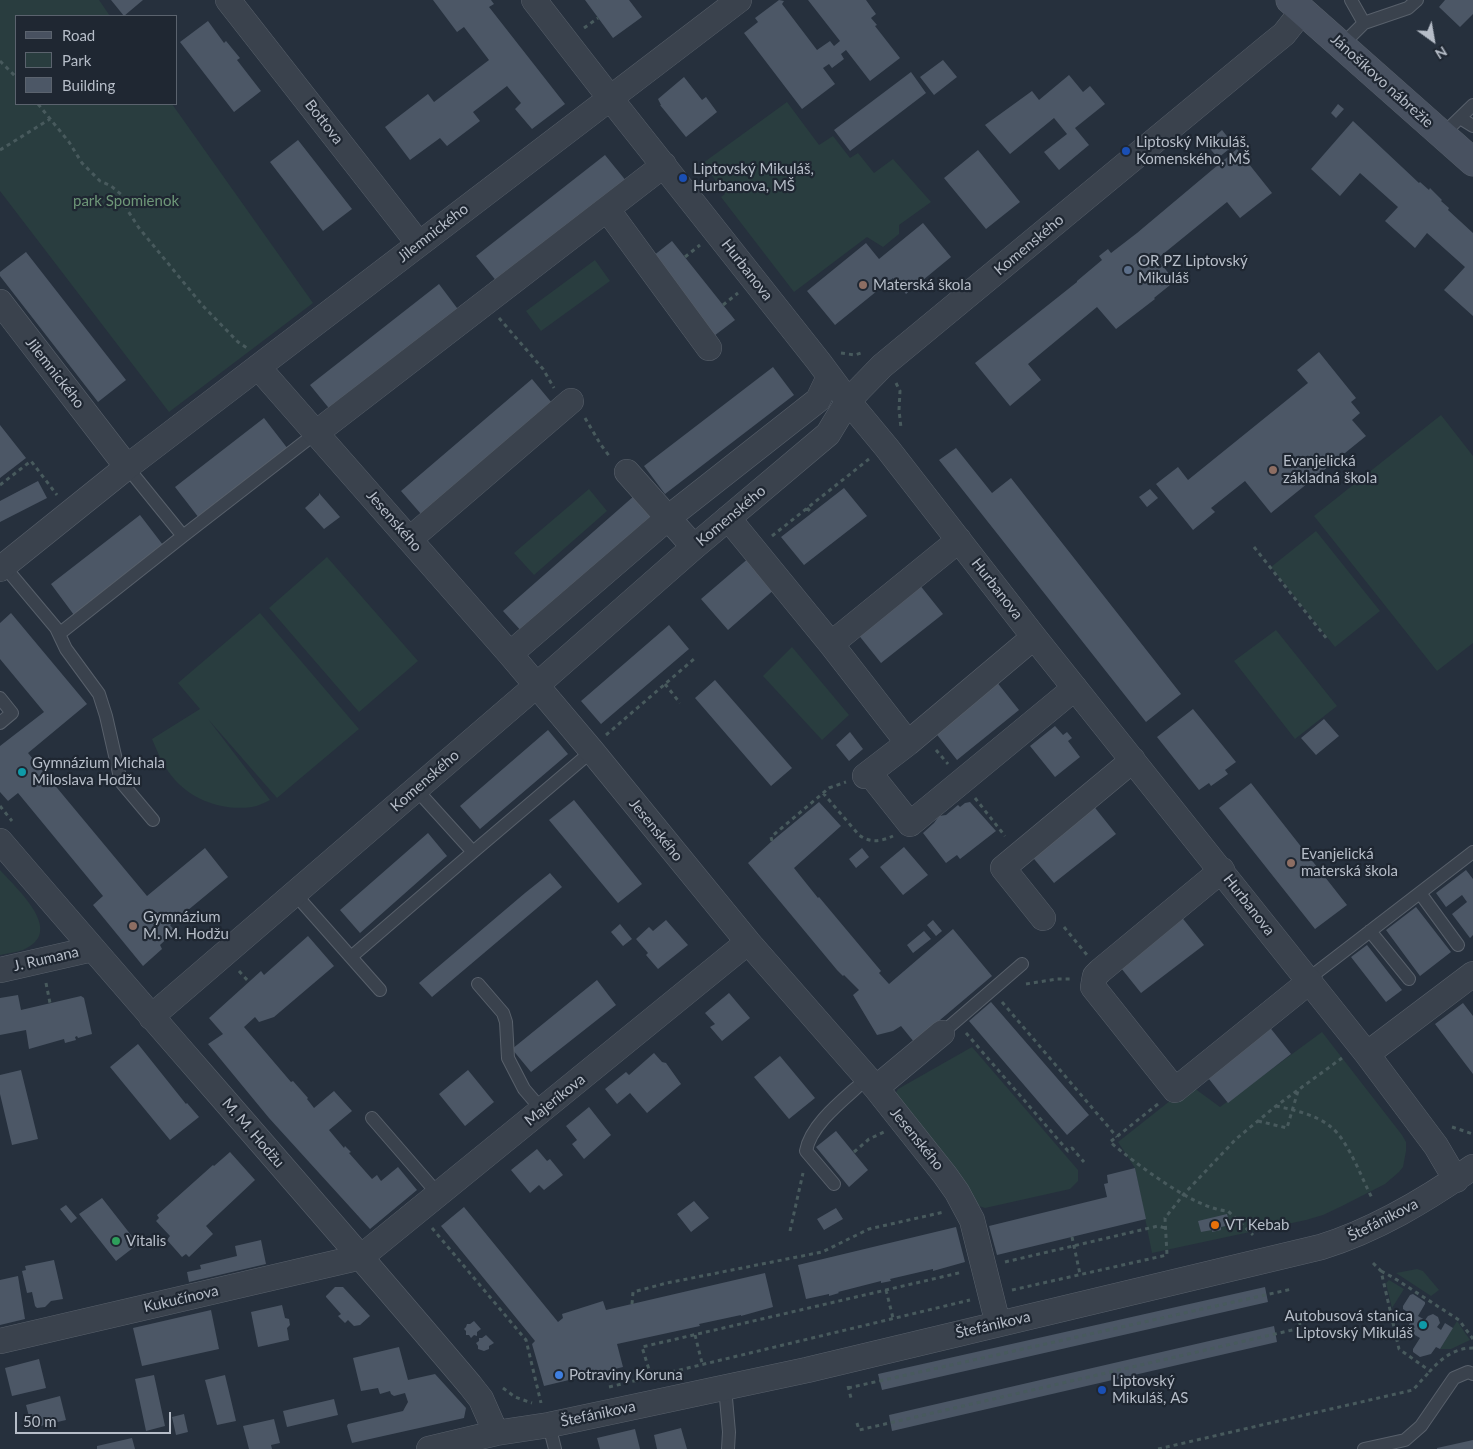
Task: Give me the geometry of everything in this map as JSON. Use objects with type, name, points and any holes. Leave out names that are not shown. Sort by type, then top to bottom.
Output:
[{"type":"main road","name":"Jánošíkovo nábrežie","points":[[1297,5],[1342,45],[1451,127],[1473,162]]},
{"type":"street","name":"Bottova","points":[[228,0],[419,244]]},
{"type":"street","name":"Hurbanova","points":[[534,0],[813,354],[829,378],[887,448],[1034,637],[1309,980],[1356,1054],[1436,1146],[1464,1174]]},
{"type":"street","name":"Jilemnického","points":[[2,567],[128,467],[254,358],[419,244],[739,0]]},
{"type":"street","name":"Komenského","points":[[151,1017],[537,685],[694,547],[828,434],[848,402],[882,366],[1284,34],[1297,5]]},
{"type":"street","points":[[316,433],[664,165]]},
{"type":"street","points":[[607,209],[709,348]]},
{"type":"street","name":"Jilemnického","points":[[0,302],[128,467]]},
{"type":"street","name":"Jesenského","points":[[254,358],[316,433],[537,685],[748,942],[871,1083],[945,1175],[966,1207],[972,1220],[998,1324]]},
{"type":"street","points":[[510,654],[668,518],[818,400],[829,378]]},
{"type":"street","points":[[410,539],[566,405]]},
{"type":"street","points":[[627,472],[694,547]]},
{"type":"street","points":[[728,518],[831,644],[908,743]]},
{"type":"street","points":[[831,644],[959,540]]},
{"type":"street","points":[[1034,637],[908,743],[870,778],[910,824],[1075,688]]},
{"type":"street","points":[[1043,918],[1002,868],[1133,760]]},
{"type":"street","name":"M. M. Hodžu","points":[[0,841],[151,1017],[362,1257],[470,1385],[485,1406],[496,1433]]},
{"type":"street","points":[[1222,870],[1096,979],[1176,1090],[1309,980]]},
{"type":"street","name":"Majeríkova","points":[[362,1257],[748,942]]},
{"type":"street","name":"J. Rumana","points":[[0,970],[92,949]]},
{"type":"street","points":[[1356,1054],[1421,1013],[1473,974]]},
{"type":"street","points":[[871,1083],[949,1027]]},
{"type":"street","name":"Štefánikova","points":[[429,1449],[496,1433],[546,1410],[725,1387],[807,1370],[1277,1258],[1360,1234],[1398,1214],[1464,1174]]},
{"type":"street","name":"Kukučínova","points":[[0,1341],[362,1257]]},
{"type":"lane","points":[[1352,0],[1364,23]]},
{"type":"lane","points":[[1342,45],[1364,23],[1408,8],[1417,0]]},
{"type":"lane","points":[[1451,127],[1473,105]]},
{"type":"lane","points":[[1451,127],[1473,126]]},
{"type":"lane","points":[[59,634],[316,433]]},
{"type":"lane","points":[[128,467],[183,536]]},
{"type":"lane","points":[[2,567],[56,628],[66,649],[99,694],[121,782],[153,820]]},
{"type":"lane","points":[[0,698],[12,713],[0,722]]},
{"type":"lane","points":[[351,958],[591,750]]},
{"type":"lane","points":[[416,788],[473,852]]},
{"type":"lane","points":[[1309,980],[1370,931],[1472,855]]},
{"type":"lane","points":[[1420,893],[1458,945]]},
{"type":"lane","points":[[295,894],[380,990]]},
{"type":"lane","points":[[1370,931],[1409,978]]},
{"type":"lane","points":[[949,1027],[992,993],[1022,964]]},
{"type":"lane","points":[[478,984],[503,1014],[506,1022],[508,1058],[524,1089],[542,1110]]},
{"type":"lane","points":[[834,1184],[806,1151],[808,1140],[819,1124],[871,1083]]},
{"type":"lane","points":[[372,1118],[438,1194]]},
{"type":"lane","points":[[1364,1449],[1405,1440],[1421,1426],[1454,1378],[1468,1372],[1473,1374]]},
{"type":"lane","points":[[725,1387],[729,1432],[728,1449]]},
{"type":"lane","points":[[546,1410],[555,1449]]},
{"type":"path","points":[[580,32],[598,18]]},
{"type":"path","points":[[0,61],[15,76]]},
{"type":"path","points":[[39,105],[69,142],[82,163],[100,181],[111,186],[123,196],[128,211],[139,228],[203,306],[254,358]]},
{"type":"path","points":[[0,150],[50,119]]},
{"type":"path","points":[[685,257],[704,242]]},
{"type":"path","points":[[723,305],[742,290]]},
{"type":"path","points":[[486,303],[543,369],[566,405],[587,420],[601,445],[615,463],[627,472]]},
{"type":"path","points":[[838,353],[855,354],[870,350],[900,391],[899,410],[903,435]]},
{"type":"path","points":[[754,550],[871,457]]},
{"type":"path","points":[[0,485],[31,461],[62,502]]},
{"type":"path","points":[[807,508],[812,513]]},
{"type":"path","points":[[1254,547],[1327,639]]},
{"type":"path","points":[[591,750],[694,659]]},
{"type":"path","points":[[665,684],[680,703]]},
{"type":"path","points":[[772,841],[771,837],[829,788],[870,778]]},
{"type":"path","points":[[823,793],[865,840],[873,842],[882,841],[910,824]]},
{"type":"path","points":[[1043,918],[1060,922],[1096,979],[1085,982],[1057,978],[992,993],[1117,1136]]},
{"type":"path","points":[[234,965],[249,982]]},
{"type":"path","points":[[44,979],[50,1004]]},
{"type":"path","points":[[949,1027],[1068,1151],[1072,1148],[1084,1162]]},
{"type":"path","points":[[606,1388],[702,1363],[1167,1255],[1166,1215],[1227,1148],[1257,1121],[1299,1089],[1356,1054]]},
{"type":"path","points":[[1257,1121],[1286,1128],[1299,1089]]},
{"type":"path","points":[[1176,1090],[1110,1142],[1138,1165],[1184,1194],[1217,1211],[1228,1211],[1254,1235]]},
{"type":"path","points":[[1276,1106],[1325,1123],[1337,1134],[1343,1141],[1372,1198]]},
{"type":"path","points":[[1449,1124],[1454,1129],[1473,1134]]},
{"type":"path","points":[[854,1152],[877,1134],[906,1126]]},
{"type":"path","points":[[790,1231],[804,1165],[809,1154]]},
{"type":"path","points":[[632,1304],[633,1292],[667,1283],[822,1252],[869,1229],[966,1207]]},
{"type":"path","points":[[427,1223],[526,1340],[546,1410]]},
{"type":"path","points":[[651,1376],[642,1347],[1158,1226],[1165,1228]]},
{"type":"path","points":[[1072,1237],[1080,1274]]},
{"type":"path","points":[[1373,1263],[1381,1272],[1394,1278],[1459,1320],[1473,1339]]},
{"type":"path","points":[[1381,1272],[1399,1349],[1430,1371]]},
{"type":"path","points":[[848,1388],[1292,1289]]},
{"type":"path","points":[[886,1290],[893,1318]]},
{"type":"path","points":[[857,1423],[859,1430],[1292,1331],[1301,1328],[1299,1321]]},
{"type":"path","points":[[696,1334],[702,1363]]},
{"type":"path","points":[[1158,1449],[1413,1390],[1430,1371],[1451,1353],[1473,1348]]},
{"type":"path","points":[[847,1382],[851,1398]]},
{"type":"path","points":[[497,1383],[514,1397],[546,1410]]},
{"type":"green space","name":"park Spomienok","points":[[0,0],[99,0],[109,15],[15,15],[15,105],[173,105],[313,303],[169,412],[0,191]]},
{"type":"green space","points":[[787,102],[819,145],[833,136],[850,158],[858,153],[874,173],[893,159],[931,202],[899,225],[899,234],[883,247],[867,237],[794,292],[721,197],[725,194],[703,163]]},
{"type":"green space","points":[[595,260],[610,281],[541,331],[526,311]]},
{"type":"green space","points":[[1441,415],[1473,456],[1473,643],[1437,671],[1314,516]]},
{"type":"green space","points":[[589,489],[607,511],[534,575],[514,553]]},
{"type":"green space","points":[[1316,531],[1380,611],[1335,647],[1271,567]]},
{"type":"green space","points":[[327,557],[418,661],[359,712],[269,608]]},
{"type":"green space","points":[[260,613],[359,729],[277,798],[208,719],[270,800],[252,807],[220,806],[191,794],[175,780],[164,765],[152,739],[200,709],[178,683]]},
{"type":"green space","points":[[1276,630],[1337,706],[1295,739],[1234,661]]},
{"type":"green space","points":[[792,647],[849,715],[822,740],[763,676]]},
{"type":"green space","points":[[0,870],[32,907],[38,918],[40,928],[38,938],[30,946],[20,951],[0,955]]},
{"type":"green space","points":[[1322,1032],[1402,1135],[1406,1142],[1403,1167],[1385,1184],[1323,1215],[1152,1253],[1135,1168],[1118,1142],[1190,1085],[1220,1107]]},
{"type":"green space","points":[[972,1047],[1078,1170],[1078,1181],[1070,1189],[985,1208],[973,1204],[893,1098],[898,1089]]},
{"type":"green space","points":[[1417,1269],[1423,1271],[1439,1290],[1431,1296],[1396,1273]]},
{"type":"green space","points":[[1389,1280],[1404,1289],[1392,1308],[1386,1283]]},
{"type":"green space","points":[[1457,1321],[1470,1340],[1451,1349],[1440,1349]]},
{"type":"building","points":[[111,0],[143,0],[125,15]]},
{"type":"building","points":[[433,0],[491,0],[494,4],[489,7],[565,104],[532,129],[515,109],[521,103],[507,86],[473,112],[480,121],[447,146],[440,138],[410,160],[385,127],[428,94],[434,102],[489,60],[464,27],[457,32]]},
{"type":"building","points":[[585,0],[629,0],[642,17],[613,38]]},
{"type":"building","points":[[779,0],[784,1],[782,4],[817,50],[830,41],[834,46],[840,41],[808,0],[866,0],[876,14],[871,18],[877,25],[875,26],[900,58],[870,81],[846,50],[841,54],[844,59],[832,68],[829,64],[823,68],[835,84],[802,109],[744,33],[758,22],[755,18]]},
{"type":"building","points":[[1445,0],[1473,0],[1473,14],[1460,27],[1439,7]]},
{"type":"building","points":[[208,21],[224,43],[226,41],[240,58],[237,60],[261,91],[234,112],[180,42]]},
{"type":"building","points":[[943,60],[957,77],[934,95],[920,77]]},
{"type":"building","points":[[911,72],[926,93],[850,151],[834,130]]},
{"type":"building","points":[[1069,75],[1083,92],[1090,86],[1105,104],[1075,128],[1089,145],[1059,170],[1044,152],[1067,134],[1054,118],[1010,154],[985,125],[1032,91],[1039,100]]},
{"type":"building","points":[[684,77],[702,100],[706,97],[717,112],[686,137],[660,105],[658,99]]},
{"type":"building","points":[[1338,104],[1344,109],[1336,118],[1331,113]]},
{"type":"building","points":[[1353,121],[1419,183],[1429,190],[1430,188],[1449,208],[1448,210],[1473,233],[1473,316],[1444,290],[1465,267],[1427,233],[1415,248],[1385,221],[1398,207],[1360,173],[1340,196],[1311,169]]},
{"type":"building","points":[[1222,130],[1234,145],[1218,158],[1206,144]]},
{"type":"building","points":[[298,140],[352,209],[323,231],[270,162]]},
{"type":"building","name":"OR PZ Liptovský Mikuláš","points":[[1237,149],[1272,193],[1240,218],[1227,202],[1157,259],[1175,281],[1116,329],[1097,307],[1028,364],[1041,380],[1010,406],[975,363],[1077,282],[1102,260],[1099,256],[1108,249],[1111,253],[1137,233]]},
{"type":"building","points":[[978,150],[1020,202],[986,229],[944,178]]},
{"type":"building","points":[[605,155],[627,182],[498,283],[476,256]]},
{"type":"building","points":[[923,223],[951,257],[906,294],[893,278],[835,325],[807,291],[866,243],[879,259]]},
{"type":"building","points":[[672,241],[735,320],[710,339],[648,260]]},
{"type":"building","points":[[26,252],[126,380],[98,402],[0,276],[0,272]]},
{"type":"building","points":[[439,284],[460,312],[332,412],[310,385]]},
{"type":"building","points":[[1319,352],[1356,398],[1351,402],[1360,413],[1352,420],[1366,436],[1271,513],[1245,481],[1211,508],[1215,512],[1193,530],[1156,484],[1178,467],[1188,480],[1308,383],[1297,370]]},
{"type":"building","points":[[773,367],[794,395],[665,494],[644,466]]},
{"type":"building","points":[[532,379],[552,403],[421,514],[401,491]]},
{"type":"building","points":[[264,418],[288,449],[199,518],[175,487]]},
{"type":"building","points":[[0,425],[26,458],[0,478]]},
{"type":"building","points":[[956,448],[992,493],[1011,478],[1181,694],[1146,722],[939,460]]},
{"type":"building","points":[[38,481],[47,498],[0,522],[0,501]]},
{"type":"building","points":[[844,488],[867,516],[804,565],[781,537]]},
{"type":"building","points":[[1150,489],[1158,498],[1147,507],[1139,497]]},
{"type":"building","points":[[319,493],[340,517],[324,529],[305,508]]},
{"type":"building","points":[[634,496],[655,519],[523,633],[503,611]]},
{"type":"building","points":[[140,515],[163,545],[74,615],[51,584]]},
{"type":"building","points":[[750,557],[776,588],[728,630],[701,599]]},
{"type":"building","points":[[919,584],[943,614],[881,663],[857,633]]},
{"type":"building","name":"Gymnázium Michala Miloslava Hodžu","points":[[11,613],[87,704],[28,753],[147,896],[205,848],[228,877],[170,925],[175,931],[160,945],[162,949],[143,966],[93,905],[103,896],[18,793],[8,801],[0,792],[0,746],[44,712],[0,659],[0,623]]},
{"type":"building","points":[[669,625],[689,649],[601,724],[581,701]]},
{"type":"building","points":[[715,680],[792,768],[771,786],[695,698]]},
{"type":"building","points":[[996,681],[1019,710],[957,760],[934,731]]},
{"type":"building","points":[[1193,709],[1236,762],[1225,770],[1228,774],[1211,786],[1209,783],[1199,790],[1157,737]]},
{"type":"building","points":[[1324,719],[1339,736],[1316,755],[1301,738]]},
{"type":"building","points":[[1055,726],[1063,735],[1067,732],[1072,738],[1068,741],[1080,757],[1055,777],[1030,746]]},
{"type":"building","points":[[548,730],[568,754],[480,829],[460,806]]},
{"type":"building","points":[[850,732],[863,749],[849,761],[836,745]]},
{"type":"building","points":[[1251,783],[1347,905],[1315,929],[1219,808]]},
{"type":"building","points":[[574,800],[642,884],[618,903],[549,820]]},
{"type":"building","points":[[819,802],[841,826],[794,868],[881,971],[879,973],[889,984],[953,929],[992,976],[914,1042],[901,1026],[893,1031],[877,1035],[853,995],[859,990],[837,970],[748,863]]},
{"type":"building","points":[[970,802],[996,831],[960,859],[957,855],[946,863],[923,833],[939,816],[946,815],[958,805],[960,807]]},
{"type":"building","points":[[1092,804],[1116,834],[1054,883],[1030,854]]},
{"type":"building","points":[[428,833],[447,856],[360,933],[340,910]]},
{"type":"building","points":[[904,847],[928,875],[903,895],[880,867]]},
{"type":"building","points":[[862,848],[869,857],[856,868],[849,859]]},
{"type":"building","points":[[1466,870],[1473,879],[1473,935],[1470,938],[1452,914],[1467,902],[1462,895],[1446,907],[1436,893]]},
{"type":"building","points":[[550,873],[562,887],[432,997],[419,983]]},
{"type":"building","points":[[1416,907],[1451,952],[1420,976],[1386,930]]},
{"type":"building","points":[[1180,915],[1204,945],[1141,993],[1117,963]]},
{"type":"building","points":[[666,920],[688,945],[658,969],[636,939],[649,927],[653,931]]},
{"type":"building","points":[[933,920],[942,931],[936,936],[927,925]]},
{"type":"building","points":[[620,924],[632,939],[623,946],[611,932]]},
{"type":"building","points":[[924,931],[931,939],[913,953],[907,945]]},
{"type":"building","points":[[308,936],[334,966],[274,1017],[259,1022],[255,1017],[244,1027],[291,1082],[293,1081],[308,1098],[314,1108],[334,1091],[352,1111],[329,1130],[344,1148],[345,1146],[351,1152],[349,1153],[372,1179],[377,1175],[381,1181],[398,1167],[417,1190],[370,1229],[269,1118],[208,1044],[223,1034],[209,1018],[261,971],[264,975]]},
{"type":"building","points":[[1367,945],[1402,990],[1386,1002],[1351,957]]},
{"type":"building","points":[[597,980],[616,1005],[531,1072],[512,1049]]},
{"type":"building","points":[[729,993],[750,1018],[722,1041],[710,1027],[715,1024],[705,1013]]},
{"type":"building","points":[[18,995],[21,1010],[81,996],[84,998],[92,1034],[78,1038],[77,1036],[75,1037],[76,1040],[65,1043],[64,1039],[29,1049],[26,1030],[0,1035],[0,998]]},
{"type":"building","points":[[991,1002],[1089,1115],[1067,1135],[969,1021]]},
{"type":"building","points":[[1463,1003],[1473,1016],[1473,1074],[1435,1024]]},
{"type":"building","points":[[1268,1025],[1291,1054],[1228,1103],[1205,1074]]},
{"type":"building","points":[[138,1044],[186,1104],[199,1117],[170,1140],[110,1067]]},
{"type":"building","points":[[654,1053],[662,1062],[666,1063],[681,1084],[647,1113],[630,1093],[617,1104],[605,1089],[626,1072],[629,1075]]},
{"type":"building","points":[[780,1056],[815,1098],[789,1119],[754,1077]]},
{"type":"building","points":[[21,1070],[38,1139],[12,1145],[0,1094],[0,1075]]},
{"type":"building","points":[[468,1070],[494,1102],[465,1126],[439,1094]]},
{"type":"building","points":[[589,1107],[611,1135],[584,1159],[572,1144],[577,1140],[566,1126]]},
{"type":"building","points":[[836,1131],[868,1170],[849,1187],[816,1147]]},
{"type":"building","points":[[537,1149],[547,1161],[550,1159],[563,1175],[544,1190],[539,1185],[530,1193],[511,1170]]},
{"type":"building","points":[[230,1152],[255,1180],[206,1226],[213,1234],[189,1257],[186,1254],[182,1257],[167,1240],[170,1236],[156,1221],[159,1218],[157,1215]]},
{"type":"building","points":[[1135,1168],[1146,1219],[997,1255],[989,1226],[1107,1197],[1104,1184],[1108,1183],[1107,1175]]},
{"type":"building","points":[[102,1198],[138,1244],[116,1261],[79,1214]]},
{"type":"building","points":[[694,1201],[709,1218],[691,1232],[677,1214]]},
{"type":"building","points":[[66,1205],[77,1218],[71,1223],[60,1209]]},
{"type":"building","points":[[464,1207],[558,1322],[563,1318],[562,1314],[603,1301],[606,1310],[765,1273],[773,1307],[741,1316],[699,1324],[700,1326],[617,1344],[623,1367],[544,1386],[532,1344],[535,1341],[441,1226]]},
{"type":"building","points":[[836,1208],[843,1219],[824,1230],[817,1219]]},
{"type":"building","points":[[1227,1214],[1230,1225],[1221,1227],[1221,1230],[1201,1232],[1198,1221]]},
{"type":"building","points":[[956,1227],[965,1262],[933,1271],[933,1269],[890,1279],[891,1281],[881,1283],[881,1281],[829,1296],[829,1294],[806,1299],[798,1265]]},
{"type":"building","points":[[261,1240],[266,1264],[189,1282],[187,1272],[201,1269],[200,1265],[237,1256],[235,1246]]},
{"type":"building","points":[[54,1260],[63,1299],[51,1301],[45,1307],[37,1308],[32,1292],[27,1293],[22,1271],[26,1270],[25,1266]]},
{"type":"building","points":[[18,1276],[25,1319],[0,1325],[0,1280]]},
{"type":"building","points":[[335,1287],[343,1287],[370,1316],[360,1325],[354,1326],[348,1320],[345,1323],[338,1316],[341,1314],[326,1297]]},
{"type":"building","points":[[1265,1287],[1268,1302],[882,1390],[878,1374]]},
{"type":"building","name":"Autobusová stanica Liptovský Mikuláš","points":[[1413,1294],[1425,1302],[1418,1316],[1425,1320],[1433,1314],[1438,1317],[1440,1323],[1437,1327],[1441,1330],[1445,1323],[1453,1328],[1440,1349],[1436,1347],[1431,1354],[1420,1357],[1413,1352],[1413,1349],[1420,1338],[1408,1331],[1407,1328],[1414,1316],[1403,1309],[1410,1295]]},
{"type":"building","points":[[282,1305],[285,1318],[289,1319],[290,1325],[287,1328],[289,1340],[258,1347],[251,1312]]},
{"type":"building","points":[[211,1310],[219,1349],[142,1366],[133,1328]]},
{"type":"building","points":[[474,1321],[481,1329],[477,1332],[477,1336],[474,1335],[471,1338],[469,1335],[466,1335],[464,1329],[467,1324]]},
{"type":"building","points":[[1274,1326],[1277,1342],[892,1431],[889,1415]]},
{"type":"building","points":[[486,1335],[494,1343],[489,1346],[489,1349],[484,1351],[478,1349],[476,1343],[479,1341],[479,1338]]},
{"type":"building","points":[[399,1347],[408,1380],[435,1374],[466,1408],[464,1418],[352,1443],[348,1424],[403,1411],[408,1402],[405,1393],[394,1396],[390,1391],[380,1394],[378,1388],[361,1391],[353,1358]]},
{"type":"building","points":[[39,1359],[46,1388],[12,1396],[5,1368]]},
{"type":"building","points":[[154,1375],[165,1426],[146,1431],[135,1379]]},
{"type":"building","points":[[225,1375],[236,1421],[217,1425],[205,1380]]},
{"type":"building","points":[[60,1396],[66,1420],[32,1428],[26,1405]]},
{"type":"building","points":[[334,1399],[338,1415],[287,1427],[283,1411]]},
{"type":"building","points":[[184,1414],[188,1432],[176,1435],[172,1417]]},
{"type":"building","points":[[274,1419],[280,1443],[271,1445],[272,1449],[249,1449],[243,1426]]},
{"type":"building","points":[[681,1428],[687,1449],[657,1449],[654,1435]]},
{"type":"building","points":[[635,1429],[640,1449],[600,1449],[597,1438]]},
{"type":"building","points":[[132,1438],[135,1449],[97,1449],[97,1446]]},
{"type":"building","points":[[1473,1440],[1473,1449],[1437,1449],[1437,1448]]},
{"type":"place","name":"Liptoský Mikuláš, Komenského, MŠ","points":[[1126,151]]},
{"type":"place","name":"Liptovský Mikuláš, Hurbanova, MŠ","points":[[683,178]]},
{"type":"place","name":"OR PZ Liptovský Mikuláš","points":[[1128,270]]},
{"type":"place","name":"Materská škola","points":[[863,285]]},
{"type":"place","name":"Evanjelická základná škola","points":[[1273,470]]},
{"type":"place","name":"Gymnázium Michala Miloslava Hodžu","points":[[22,772]]},
{"type":"place","name":"Evanjelická materská škola","points":[[1291,863]]},
{"type":"place","name":"Gymnázium M. M. Hodžu","points":[[133,926]]},
{"type":"place","name":"VT Kebab","points":[[1215,1225]]},
{"type":"place","name":"Vitalis","points":[[116,1241]]},
{"type":"place","name":"Autobusová stanica Liptovský Mikuláš","points":[[1423,1325]]},
{"type":"place","name":"Potraviny Koruna","points":[[559,1375]]},
{"type":"place","name":"Liptovský Mikuláš, AS","points":[[1102,1390]]}]
